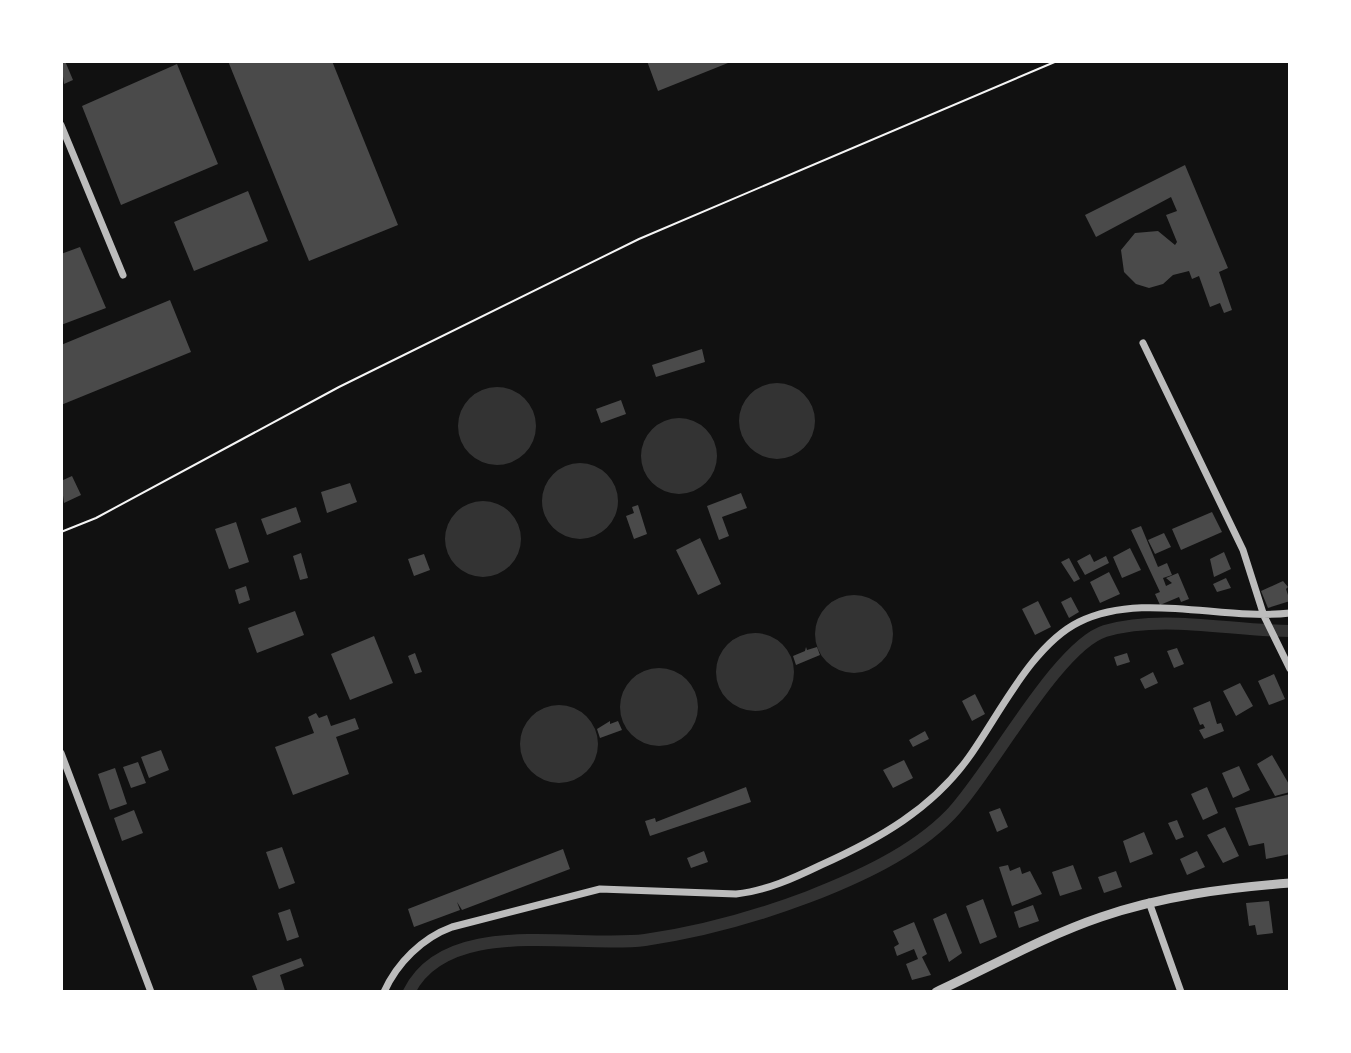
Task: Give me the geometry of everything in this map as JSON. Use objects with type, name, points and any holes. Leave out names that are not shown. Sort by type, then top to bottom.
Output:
[{"type":"street","points":[[61,125],[123,275]]},
{"type":"street","points":[[1143,343],[1243,550],[1264,616],[1290,669]]},
{"type":"street","points":[[384,992],[406,958],[431,937],[452,927],[600,888],[736,894],[756,891],[790,880],[872,840],[913,815],[940,792],[970,756],[1046,648],[1066,630],[1089,618],[1139,609],[1264,616],[1290,613]]},
{"type":"street","points":[[61,753],[150,992]]},
{"type":"street","points":[[936,992],[1099,918],[1149,902],[1242,887],[1290,883]]},
{"type":"street","points":[[1149,902],[1181,992]]},
{"type":"path","points":[[61,532],[96,518],[339,387],[639,239],[1057,61]]},
{"type":"shaded area","points":[[777,383],[791,386],[804,394],[812,407],[815,421],[812,435],[804,448],[791,456],[777,459],[763,456],[750,448],[742,435],[739,421],[742,407],[750,394],[763,386]]},
{"type":"shaded area","points":[[497,387],[512,390],[524,399],[533,411],[536,426],[533,441],[524,453],[512,462],[497,465],[482,462],[470,453],[461,441],[458,426],[461,411],[470,399],[482,390]]},
{"type":"shaded area","points":[[679,418],[694,421],[706,429],[714,441],[717,456],[714,471],[706,483],[694,491],[679,494],[664,491],[652,483],[644,471],[641,456],[644,441],[652,429],[664,421]]},
{"type":"shaded area","points":[[580,463],[594,466],[607,474],[615,487],[618,501],[615,515],[607,528],[594,536],[580,539],[566,536],[553,528],[545,515],[542,501],[545,487],[553,474],[566,466]]},
{"type":"shaded area","points":[[483,501],[497,504],[510,512],[518,525],[521,539],[518,553],[510,566],[497,574],[483,577],[469,574],[456,566],[448,553],[445,539],[448,525],[456,512],[469,504]]},
{"type":"shaded area","points":[[854,595],[869,598],[882,606],[890,619],[893,634],[890,649],[882,662],[869,670],[854,673],[839,670],[826,662],[818,649],[815,634],[818,619],[826,606],[839,598]]},
{"type":"shaded area","points":[[755,633],[770,636],[783,644],[791,657],[794,672],[791,687],[783,700],[770,708],[755,711],[740,708],[727,700],[719,687],[716,672],[719,657],[727,644],[740,636]]},
{"type":"shaded area","points":[[659,668],[674,671],[686,680],[695,692],[698,707],[695,722],[686,734],[674,743],[659,746],[644,743],[632,734],[623,722],[620,707],[623,692],[632,680],[644,671]]},
{"type":"shaded area","points":[[559,705],[574,708],[586,717],[595,729],[598,744],[595,759],[586,771],[574,780],[559,783],[544,780],[532,771],[523,759],[520,744],[523,729],[532,717],[544,708]]},
{"type":"building","points":[[61,61],[65,61],[73,80],[64,84]]},
{"type":"building","points":[[228,61],[332,61],[398,225],[309,261]]},
{"type":"building","points":[[647,61],[733,61],[658,91]]},
{"type":"building","points":[[177,64],[218,164],[121,205],[82,106]]},
{"type":"building","points":[[1185,165],[1228,268],[1219,272],[1232,310],[1224,313],[1220,303],[1210,307],[1199,276],[1192,279],[1189,271],[1173,275],[1163,284],[1149,288],[1136,284],[1124,272],[1121,250],[1135,233],[1158,231],[1175,245],[1177,242],[1166,215],[1177,211],[1171,197],[1096,237],[1085,215]]},
{"type":"building","points":[[248,191],[268,241],[194,271],[174,222]]},
{"type":"building","points":[[80,247],[106,308],[61,325],[61,254]]},
{"type":"building","points":[[170,300],[191,352],[61,405],[61,345]]},
{"type":"building","points":[[702,349],[705,362],[656,377],[652,365]]},
{"type":"building","points":[[621,400],[626,414],[601,423],[596,409]]},
{"type":"building","points":[[72,476],[81,495],[64,503],[61,481]]},
{"type":"building","points":[[350,483],[357,502],[327,513],[321,492]]},
{"type":"building","points":[[741,493],[747,508],[722,517],[729,536],[719,540],[707,506]]},
{"type":"building","points":[[638,505],[647,534],[634,539],[626,516],[634,513],[632,507]]},
{"type":"building","points":[[296,507],[301,522],[267,535],[261,519]]},
{"type":"building","points":[[1212,512],[1222,532],[1181,550],[1172,529]]},
{"type":"building","points":[[236,522],[249,562],[229,569],[215,529]]},
{"type":"building","points":[[1141,526],[1158,567],[1167,563],[1172,575],[1163,578],[1166,586],[1172,583],[1166,578],[1178,573],[1189,599],[1181,602],[1179,597],[1160,605],[1155,594],[1160,592],[1131,530]]},
{"type":"building","points":[[1164,533],[1171,547],[1155,554],[1148,540]]},
{"type":"building","points":[[700,538],[721,584],[698,595],[676,550]]},
{"type":"building","points":[[1130,548],[1141,570],[1122,578],[1113,557]]},
{"type":"building","points":[[1224,552],[1231,569],[1214,577],[1210,559]]},
{"type":"building","points":[[301,553],[308,578],[300,580],[293,556]]},
{"type":"building","points":[[424,554],[430,570],[414,576],[408,559]]},
{"type":"building","points":[[1090,554],[1094,562],[1106,556],[1109,563],[1085,575],[1077,561]]},
{"type":"building","points":[[1069,558],[1080,579],[1074,582],[1061,562]]},
{"type":"building","points":[[1109,572],[1120,594],[1100,603],[1090,582]]},
{"type":"building","points":[[1226,578],[1231,588],[1217,592],[1213,584]]},
{"type":"building","points":[[1283,581],[1288,587],[1286,589],[1290,601],[1268,608],[1261,591]]},
{"type":"building","points":[[246,586],[250,600],[239,604],[235,590]]},
{"type":"building","points":[[1071,597],[1079,612],[1069,618],[1061,602]]},
{"type":"building","points":[[1038,601],[1051,627],[1035,635],[1022,609]]},
{"type":"building","points":[[295,611],[304,635],[257,653],[248,628]]},
{"type":"building","points":[[374,636],[393,683],[350,700],[331,654]]},
{"type":"building","points":[[806,647],[807,650],[817,647],[820,655],[796,665],[793,656],[805,651]]},
{"type":"building","points":[[1177,648],[1184,664],[1174,668],[1167,651]]},
{"type":"building","points":[[415,653],[422,672],[415,674],[408,656]]},
{"type":"building","points":[[1127,653],[1130,662],[1117,666],[1114,657]]},
{"type":"building","points":[[1153,672],[1158,683],[1145,689],[1140,679]]},
{"type":"building","points":[[1274,674],[1285,699],[1269,705],[1258,681]]},
{"type":"building","points":[[1240,683],[1253,706],[1236,716],[1223,691]]},
{"type":"building","points":[[975,694],[985,714],[972,721],[962,701]]},
{"type":"building","points":[[1210,701],[1217,724],[1221,723],[1224,731],[1204,739],[1199,730],[1205,728],[1203,724],[1200,725],[1193,708]]},
{"type":"building","points":[[316,713],[319,718],[327,715],[331,726],[355,718],[359,729],[336,737],[349,774],[293,795],[275,747],[314,733],[308,717]]},
{"type":"building","points":[[610,721],[610,724],[618,721],[622,730],[600,738],[597,729]]},
{"type":"building","points":[[925,731],[929,739],[913,747],[909,740]]},
{"type":"building","points":[[161,750],[169,770],[149,778],[141,757]]},
{"type":"building","points":[[1272,755],[1290,786],[1290,792],[1275,796],[1257,764]]},
{"type":"building","points":[[904,760],[913,778],[893,788],[883,770]]},
{"type":"building","points":[[138,762],[146,783],[131,788],[123,767]]},
{"type":"building","points":[[1239,766],[1250,790],[1233,798],[1222,773]]},
{"type":"building","points":[[115,768],[127,804],[110,810],[98,774]]},
{"type":"building","points":[[746,787],[751,802],[650,836],[645,821],[655,818],[656,822]]},
{"type":"building","points":[[1207,787],[1218,813],[1203,820],[1191,794]]},
{"type":"building","points":[[1290,794],[1290,854],[1266,859],[1264,843],[1249,846],[1235,808]]},
{"type":"building","points":[[1000,808],[1008,827],[997,832],[989,812]]},
{"type":"building","points":[[134,810],[143,833],[122,841],[114,818]]},
{"type":"building","points":[[1177,820],[1184,837],[1176,840],[1168,823]]},
{"type":"building","points":[[1225,827],[1239,856],[1223,863],[1207,835]]},
{"type":"building","points":[[1144,832],[1153,854],[1130,863],[1123,841]]},
{"type":"building","points":[[282,847],[295,883],[279,889],[266,852]]},
{"type":"building","points":[[563,849],[570,869],[462,910],[457,902],[460,910],[414,927],[408,909]]},
{"type":"building","points":[[704,851],[708,862],[691,868],[687,858]]},
{"type":"building","points":[[1197,851],[1205,867],[1187,875],[1180,859]]},
{"type":"building","points":[[1008,865],[1010,871],[1020,867],[1022,874],[1030,871],[1042,894],[1012,906],[999,867]]},
{"type":"building","points":[[1073,865],[1082,889],[1060,896],[1052,872]]},
{"type":"building","points":[[1116,871],[1122,887],[1104,893],[1098,877]]},
{"type":"building","points":[[983,899],[997,937],[980,944],[966,906]]},
{"type":"building","points":[[1269,901],[1273,933],[1257,935],[1255,925],[1249,926],[1246,903]]},
{"type":"building","points":[[1033,905],[1039,921],[1019,928],[1014,912]]},
{"type":"building","points":[[290,909],[299,937],[287,941],[278,913]]},
{"type":"building","points":[[946,913],[962,953],[949,962],[933,919]]},
{"type":"building","points":[[914,922],[927,954],[922,957],[931,975],[912,980],[906,964],[918,959],[914,949],[897,956],[894,947],[899,944],[893,931]]},
{"type":"building","points":[[301,958],[304,966],[280,975],[285,991],[258,992],[252,976]]},
{"type":"waterway","points":[[409,992],[427,968],[452,953],[482,944],[516,940],[617,942],[687,933],[728,923],[808,897],[884,863],[919,841],[950,815],[1066,660],[1086,642],[1105,631],[1150,624],[1290,631]]}]
